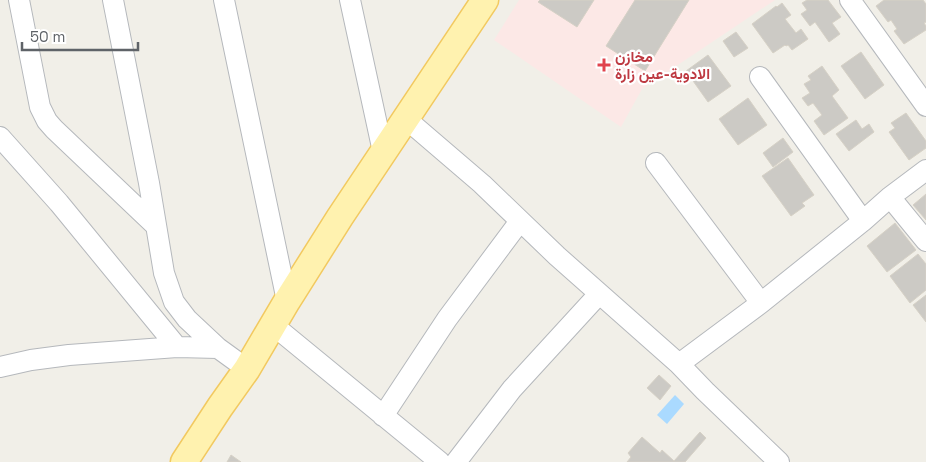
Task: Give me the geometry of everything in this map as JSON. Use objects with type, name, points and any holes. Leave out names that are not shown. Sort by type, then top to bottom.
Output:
[{"type":"main road","points":[[184,462],[247,369],[287,301],[383,152],[485,0]]},
{"type":"street","points":[[20,0],[40,106],[46,121],[155,224]]},
{"type":"street","points":[[113,0],[149,183],[164,273],[174,302],[187,319],[218,348],[247,369]]},
{"type":"street","points":[[224,0],[287,301]]},
{"type":"street","points":[[350,0],[383,152]]},
{"type":"street","points":[[850,0],[926,106]]},
{"type":"street","points":[[760,77],[863,221]]},
{"type":"street","points":[[406,118],[482,184],[557,256],[679,364],[773,460]]},
{"type":"street","points":[[0,137],[59,203],[177,347]]},
{"type":"street","points":[[656,163],[761,304]]},
{"type":"street","points":[[679,364],[761,304],[890,197],[926,170]]},
{"type":"street","points":[[890,197],[926,241]]},
{"type":"street","points":[[383,416],[447,319],[520,221]]},
{"type":"street","points":[[456,462],[512,389],[599,294]]},
{"type":"street","points":[[273,325],[440,462]]},
{"type":"street","points":[[0,367],[31,360],[69,355],[177,347],[218,348]]},
{"type":"shaded area","name":"مخازن الادوية-عين زارة","points":[[519,0],[775,0],[642,89],[621,127],[494,40]]},
{"type":"water","points":[[675,395],[684,404],[667,424],[657,415]]},
{"type":"building","points":[[540,0],[594,0],[577,27],[538,2]]},
{"type":"building","points":[[635,0],[689,0],[645,71],[606,46]]},
{"type":"building","points":[[807,0],[828,0],[841,17],[832,23],[840,34],[829,42],[815,22],[810,26],[801,14],[807,10],[802,3]]},
{"type":"building","points":[[884,0],[923,0],[926,4],[926,22],[924,23],[926,30],[904,44],[894,31],[897,29],[891,20],[888,22],[876,6]]},
{"type":"building","points":[[782,3],[791,15],[785,19],[796,33],[801,29],[808,39],[792,50],[788,45],[785,45],[773,53],[752,24]]},
{"type":"building","points":[[736,32],[748,48],[734,57],[723,41]]},
{"type":"building","points":[[861,52],[884,85],[865,99],[841,66]]},
{"type":"building","points":[[708,55],[731,86],[708,102],[686,71]]},
{"type":"building","points":[[822,66],[839,90],[832,96],[848,118],[824,135],[814,121],[822,115],[813,103],[808,106],[802,98],[810,93],[804,84],[811,80],[808,76]]},
{"type":"building","points":[[748,98],[767,125],[738,145],[719,119]]},
{"type":"building","points":[[906,113],[926,141],[926,148],[909,160],[889,132],[895,128],[891,123]]},
{"type":"building","points":[[856,120],[862,129],[869,124],[874,132],[849,151],[836,134]]},
{"type":"building","points":[[783,138],[793,152],[773,167],[763,153]]},
{"type":"building","points":[[788,158],[814,195],[802,203],[805,206],[791,216],[762,176]]},
{"type":"building","points":[[926,194],[926,220],[913,205]]},
{"type":"building","points":[[895,223],[916,250],[887,272],[867,246]]},
{"type":"building","points":[[918,254],[926,264],[926,290],[910,303],[890,276]]},
{"type":"building","points":[[926,295],[926,322],[913,305]]},
{"type":"building","points":[[659,375],[671,386],[660,400],[647,388]]},
{"type":"building","points":[[700,432],[706,438],[685,462],[627,462],[631,457],[628,453],[642,437],[660,453],[662,450],[674,461]]},
{"type":"building","points":[[231,455],[241,462],[227,462]]},
{"type":"place","name":"مخازن الادوية-عين زارة","points":[[604,65]]}]
